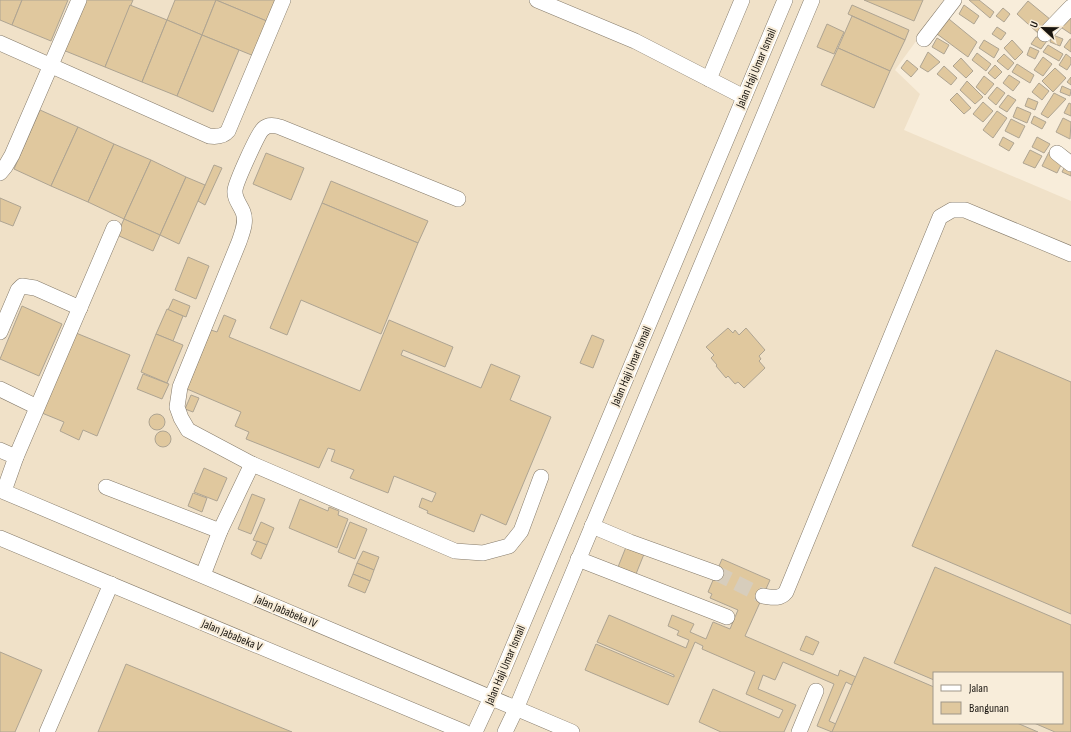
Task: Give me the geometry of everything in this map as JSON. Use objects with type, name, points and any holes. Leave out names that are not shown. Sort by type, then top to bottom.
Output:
[{"type":"street","points":[[0,173],[6,167],[12,155],[79,0]]},
{"type":"street","points":[[0,43],[209,136],[215,137],[226,133],[230,127],[283,0]]},
{"type":"street","points":[[537,0],[635,40],[744,97]]},
{"type":"street","points":[[709,79],[742,0]]},
{"type":"street","name":"Jalan Haji Umar Ismail","points":[[475,732],[491,698],[784,0]]},
{"type":"street","points":[[505,732],[516,709],[812,0]]},
{"type":"street","points":[[924,39],[954,0]]},
{"type":"street","points":[[1045,34],[1071,7]]},
{"type":"street","points":[[458,199],[280,127],[269,125],[261,131],[237,182],[235,192],[237,202],[243,212],[245,223],[240,242],[180,386],[177,407],[188,430],[252,464],[455,551],[483,553],[509,546],[521,531],[541,477]]},
{"type":"street","points":[[1057,153],[1071,164]]},
{"type":"street","points":[[762,596],[778,598],[783,596],[786,592],[940,217],[952,210],[965,210],[1071,254]]},
{"type":"street","points":[[2,490],[114,228]]},
{"type":"street","points":[[0,332],[18,290],[22,286],[35,288],[80,308]]},
{"type":"street","points":[[0,389],[37,407]]},
{"type":"street","points":[[0,450],[16,457]]},
{"type":"street","points":[[202,575],[220,531],[252,464]]},
{"type":"street","points":[[106,487],[220,531]]},
{"type":"street","name":"Jalan Jababeka IV","points":[[2,490],[572,732]]},
{"type":"street","points":[[592,526],[630,542],[716,573]]},
{"type":"street","name":"Jalan Jababeka V","points":[[0,538],[464,732]]},
{"type":"street","points":[[578,559],[727,617]]},
{"type":"street","points":[[47,732],[111,584]]},
{"type":"street","points":[[799,732],[816,691]]},
{"type":"shaded area","points":[[0,0],[946,0],[895,70],[920,94],[904,130],[1071,201],[1071,732],[0,732]]},
{"type":"building","points":[[0,0],[22,0],[12,25],[0,20]]},
{"type":"building","points":[[22,0],[68,0],[51,41],[12,25]]},
{"type":"building","points":[[84,0],[133,0],[105,67],[63,50]]},
{"type":"building","points":[[175,0],[216,0],[202,35],[167,20]]},
{"type":"building","points":[[216,0],[278,0],[269,22]]},
{"type":"building","points":[[216,0],[269,22],[254,56],[202,35]]},
{"type":"building","points":[[864,0],[923,0],[914,21]]},
{"type":"building","points":[[969,0],[979,0],[994,12],[990,18]]},
{"type":"building","points":[[1028,1],[1051,20],[1039,34],[1017,14]]},
{"type":"building","points":[[130,5],[167,20],[142,82],[105,67]]},
{"type":"building","points":[[852,5],[909,30],[905,40],[848,14]]},
{"type":"building","points":[[964,5],[979,16],[974,24],[959,14]]},
{"type":"building","points":[[1003,8],[1010,14],[1004,22],[996,16]]},
{"type":"building","points":[[944,15],[977,42],[968,57],[933,31]]},
{"type":"building","points":[[852,16],[905,40],[890,71],[838,48]]},
{"type":"building","points":[[1071,16],[1071,34],[1059,26]]},
{"type":"building","points":[[167,20],[202,35],[177,96],[142,82]]},
{"type":"building","points":[[827,24],[844,32],[834,54],[817,47]]},
{"type":"building","points":[[997,27],[1006,33],[1001,40],[992,34]]},
{"type":"building","points":[[202,35],[239,50],[213,112],[177,96]]},
{"type":"building","points":[[1053,35],[1063,39],[1060,46],[1050,42]]},
{"type":"building","points":[[1036,37],[1049,38],[1041,49],[1031,44]]},
{"type":"building","points":[[937,38],[949,45],[944,54],[932,47]]},
{"type":"building","points":[[1071,39],[1071,52],[1064,47]]},
{"type":"building","points":[[984,40],[999,49],[994,58],[979,48]]},
{"type":"building","points":[[1012,40],[1023,52],[1015,60],[1004,48]]},
{"type":"building","points":[[1048,45],[1063,54],[1059,61],[1043,52]]},
{"type":"building","points":[[1030,47],[1039,51],[1035,59],[1027,55]]},
{"type":"building","points":[[838,48],[890,71],[874,108],[821,85]]},
{"type":"building","points":[[928,52],[940,62],[928,72],[920,67]]},
{"type":"building","points":[[977,53],[991,64],[986,71],[972,60]]},
{"type":"building","points":[[1004,54],[1014,63],[1008,70],[997,61]]},
{"type":"building","points":[[1066,54],[1071,58],[1071,64],[1067,70],[1059,65]]},
{"type":"building","points":[[1043,57],[1052,64],[1043,76],[1034,70]]},
{"type":"building","points":[[961,58],[973,71],[966,78],[953,66]]},
{"type":"building","points":[[907,60],[918,69],[911,77],[901,68]]},
{"type":"building","points":[[1017,64],[1034,75],[1030,83],[1012,72]]},
{"type":"building","points":[[995,65],[1002,72],[995,79],[988,73]]},
{"type":"building","points":[[944,66],[957,78],[951,85],[937,74]]},
{"type":"building","points":[[1055,68],[1066,78],[1053,92],[1042,81]]},
{"type":"building","points":[[1009,75],[1020,82],[1013,91],[1003,83]]},
{"type":"building","points":[[984,76],[994,84],[985,95],[976,87]]},
{"type":"building","points":[[1071,77],[1071,85],[1067,82]]},
{"type":"building","points":[[967,81],[983,97],[975,104],[960,90]]},
{"type":"building","points":[[1039,83],[1049,91],[1042,100],[1032,92]]},
{"type":"building","points":[[1062,86],[1071,90],[1070,96],[1060,92]]},
{"type":"building","points":[[997,87],[1005,93],[996,105],[988,98]]},
{"type":"building","points":[[957,93],[971,108],[964,114],[950,100]]},
{"type":"building","points":[[1054,93],[1066,99],[1048,118],[1041,114]]},
{"type":"building","points":[[1008,95],[1016,100],[1007,112],[999,107]]},
{"type":"building","points":[[1028,98],[1038,102],[1035,110],[1025,106]]},
{"type":"building","points":[[983,102],[993,111],[983,122],[973,114]]},
{"type":"building","points":[[1069,103],[1071,104],[1071,116],[1064,113]]},
{"type":"building","points":[[1017,107],[1031,113],[1027,123],[1013,117]]},
{"type":"building","points":[[40,110],[78,127],[51,186],[14,169]]},
{"type":"building","points":[[997,111],[1007,118],[993,138],[983,130]]},
{"type":"building","points":[[1034,116],[1046,122],[1042,129],[1031,123]]},
{"type":"building","points":[[1063,118],[1071,122],[1070,139],[1056,132]]},
{"type":"building","points":[[1011,119],[1025,126],[1019,138],[1005,131]]},
{"type":"building","points":[[78,127],[114,144],[88,202],[51,186]]},
{"type":"building","points":[[1003,137],[1014,143],[1009,151],[999,145]]},
{"type":"building","points":[[1037,137],[1050,144],[1044,153],[1032,147]]},
{"type":"building","points":[[114,144],[151,160],[124,219],[88,202]]},
{"type":"building","points":[[1030,150],[1042,156],[1035,168],[1023,163]]},
{"type":"building","points":[[1049,152],[1064,159],[1057,173],[1042,166]]},
{"type":"building","points":[[266,153],[304,168],[291,200],[253,184]]},
{"type":"building","points":[[151,160],[186,177],[160,235],[124,219]]},
{"type":"building","points":[[1066,164],[1071,166],[1071,176],[1062,172]]},
{"type":"building","points":[[214,165],[222,168],[205,205],[198,201]]},
{"type":"building","points":[[186,177],[205,185],[179,244],[160,235]]},
{"type":"building","points":[[331,181],[428,221],[418,243],[322,203]]},
{"type":"building","points":[[0,198],[21,207],[13,226],[0,221]]},
{"type":"building","points":[[322,203],[418,243],[381,334],[301,300],[287,335],[270,328]]},
{"type":"building","points":[[124,219],[160,235],[153,251],[117,235]]},
{"type":"building","points":[[188,257],[209,266],[196,299],[175,290]]},
{"type":"building","points":[[173,299],[190,306],[186,317],[168,310]]},
{"type":"building","points":[[22,306],[62,324],[39,376],[0,359]]},
{"type":"building","points":[[167,309],[183,316],[173,341],[156,334]]},
{"type":"building","points":[[224,315],[236,320],[229,337],[360,391],[389,320],[453,347],[445,367],[403,350],[401,355],[481,388],[491,364],[520,376],[510,400],[551,417],[506,525],[481,514],[474,532],[427,513],[428,511],[419,507],[422,498],[432,502],[436,493],[394,476],[388,493],[350,478],[354,470],[331,461],[335,450],[328,448],[319,468],[246,439],[249,432],[235,426],[241,412],[187,389],[211,330],[217,332]]},
{"type":"building","points":[[728,328],[733,333],[735,330],[739,335],[746,328],[765,350],[759,356],[761,359],[759,361],[765,368],[744,388],[738,382],[735,384],[728,376],[726,378],[711,358],[714,355],[706,347]]},
{"type":"building","points":[[76,333],[130,355],[97,436],[83,430],[79,440],[60,431],[64,422],[42,413]]},
{"type":"building","points":[[156,334],[183,345],[167,383],[141,372]]},
{"type":"building","points":[[592,335],[604,340],[593,368],[580,363]]},
{"type":"building","points":[[996,350],[1071,382],[1071,614],[912,546]]},
{"type":"building","points":[[143,374],[169,384],[162,399],[137,389]]},
{"type":"building","points":[[191,395],[199,398],[193,412],[185,409]]},
{"type":"building","points":[[157,414],[164,419],[165,422],[160,429],[157,430],[150,425],[149,422],[154,415]]},
{"type":"building","points":[[163,431],[170,436],[171,439],[166,446],[163,447],[156,442],[155,439],[160,432]]},
{"type":"building","points":[[204,468],[227,478],[217,501],[194,492]]},
{"type":"building","points":[[193,493],[207,498],[202,512],[188,506]]},
{"type":"building","points":[[252,494],[265,499],[251,534],[238,529]]},
{"type":"building","points":[[300,499],[328,511],[329,507],[339,511],[338,515],[348,519],[337,548],[289,528]]},
{"type":"building","points":[[261,522],[274,528],[267,545],[253,540]]},
{"type":"building","points":[[350,522],[367,529],[355,559],[338,552]]},
{"type":"building","points":[[257,541],[267,545],[261,559],[251,554]]},
{"type":"building","points":[[626,547],[644,554],[636,574],[618,567]]},
{"type":"building","points":[[363,551],[379,557],[374,570],[357,563]]},
{"type":"building","points":[[722,559],[770,580],[745,636],[838,676],[840,670],[856,677],[852,685],[846,682],[829,721],[836,724],[832,732],[817,726],[834,684],[783,662],[775,680],[763,675],[758,689],[796,705],[784,732],[721,732],[699,722],[713,689],[779,718],[783,710],[746,694],[755,672],[702,649],[703,646],[695,642],[668,705],[585,670],[596,644],[674,677],[674,675],[597,642],[609,615],[686,648],[689,640],[677,635],[679,631],[668,626],[672,615],[694,624],[690,632],[706,639],[713,622],[730,629],[738,610],[710,598],[712,594],[708,592]]},
{"type":"building","points":[[357,563],[374,570],[370,581],[353,574]]},
{"type":"building","points":[[935,567],[1071,625],[1071,732],[1055,732],[1036,724],[1063,724],[1063,672],[933,672],[933,680],[894,663]]},
{"type":"building","points":[[353,574],[370,581],[365,593],[348,586]]},
{"type":"building","points":[[806,636],[819,642],[813,655],[800,650]]},
{"type":"building","points":[[0,652],[42,670],[15,732],[0,732]]},
{"type":"building","points":[[864,657],[933,687],[933,724],[1019,724],[1038,732],[832,732]]},
{"type":"building","points":[[126,664],[292,732],[98,732]]},
{"type":"tunnel","points":[[716,573],[763,596]]}]
